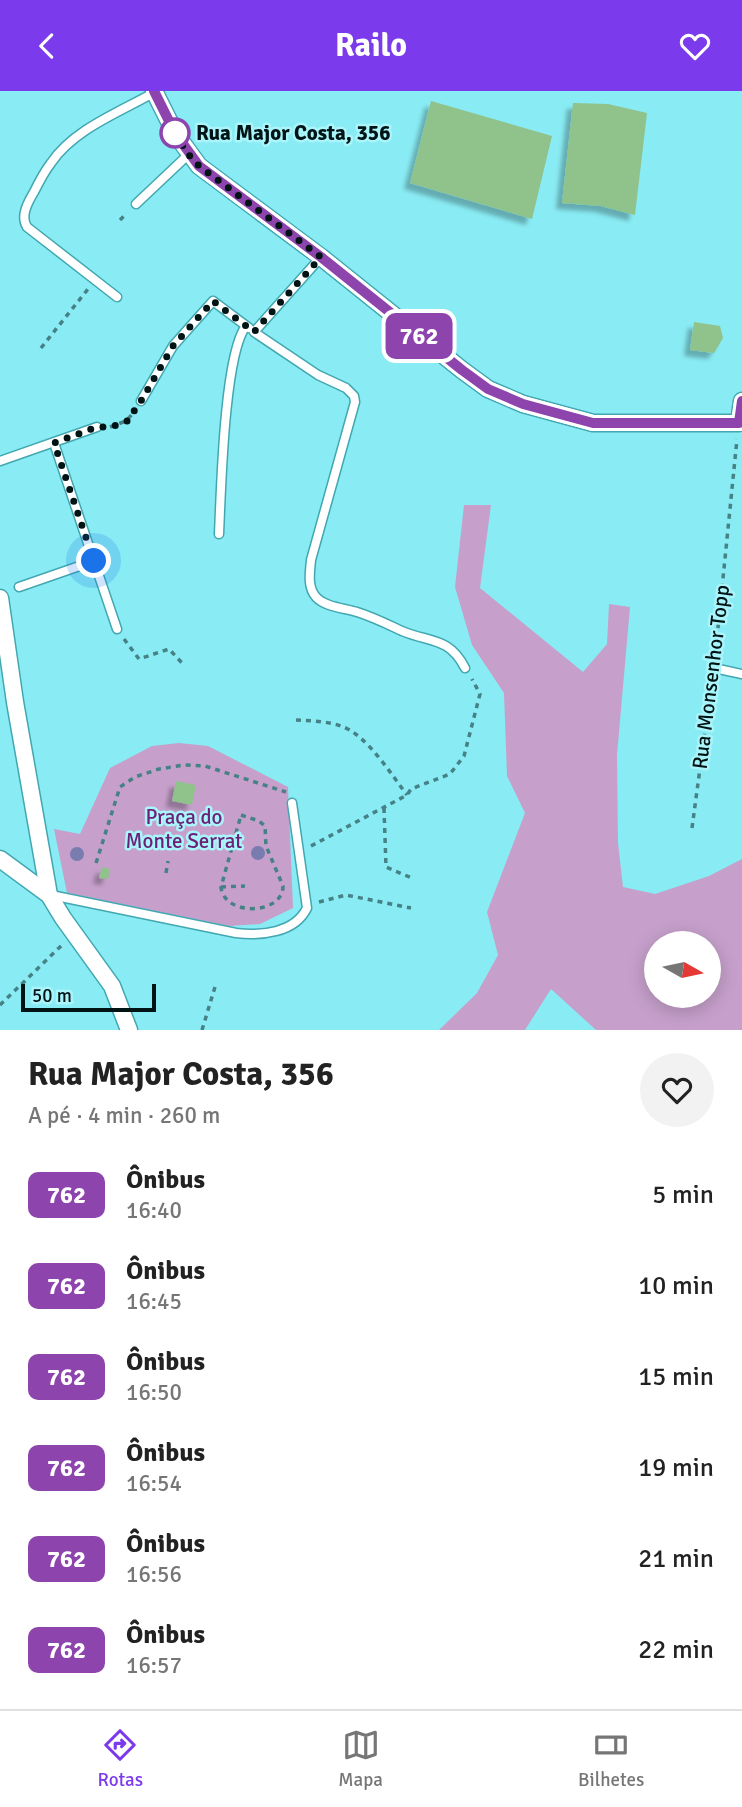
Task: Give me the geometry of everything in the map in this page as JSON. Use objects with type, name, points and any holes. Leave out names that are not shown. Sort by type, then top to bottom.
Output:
[{"type":"street","points":[[154,92],[188,154],[213,177],[321,257],[488,389],[523,404],[593,423],[739,423],[742,401]]},
{"type":"street","points":[[0,598],[15,702],[49,894],[112,986],[129,1030]]},
{"type":"street","points":[[0,859],[49,894]]},
{"type":"lane","points":[[117,297],[27,227],[24,213],[51,162],[64,148],[80,135],[154,92]]},
{"type":"lane","points":[[136,204],[188,154]]},
{"type":"lane","points":[[254,332],[321,257]]},
{"type":"lane","points":[[141,401],[173,346],[213,301],[318,375],[346,388],[354,396],[355,402],[311,560],[309,580],[313,593],[325,603],[382,620],[411,634],[437,640],[459,655],[466,668]]},
{"type":"lane","points":[[219,534],[232,365],[240,333],[246,326]]},
{"type":"lane","points":[[0,461],[97,427]]},
{"type":"lane","points":[[54,443],[117,629]]},
{"type":"lane","points":[[19,587],[94,561]]},
{"type":"lane","points":[[713,668],[742,674]]},
{"type":"lane","points":[[49,894],[251,935],[276,931],[294,923],[303,916],[307,908],[292,803]]},
{"type":"path","points":[[41,348],[96,279]]},
{"type":"path","points":[[97,427],[111,427],[127,421],[141,401]]},
{"type":"path","name":"Rua Monsenhor Topp","points":[[692,828],[713,668],[739,423]]},
{"type":"path","points":[[117,629],[139,659],[169,649],[183,664]]},
{"type":"path","points":[[299,852],[384,808],[407,795],[411,789],[450,774],[464,756],[480,694],[466,668]]},
{"type":"path","points":[[296,719],[348,729],[374,753],[407,795]]},
{"type":"path","points":[[96,863],[120,787],[135,777],[184,765],[205,766],[285,791]]},
{"type":"path","points":[[384,808],[386,867],[414,879]]},
{"type":"path","points":[[241,815],[259,821],[265,825],[266,846],[283,886],[283,893],[265,908],[247,908],[229,904],[222,897],[221,887],[241,815]]},
{"type":"path","points":[[166,873],[168,861]]},
{"type":"path","points":[[221,887],[244,886]]},
{"type":"path","points":[[307,908],[346,895],[411,908]]},
{"type":"path","points":[[0,1005],[74,934]]},
{"type":"path","points":[[202,1030],[215,987]]},
{"type":"green space","points":[[464,505],[491,505],[480,588],[583,672],[607,644],[609,604],[630,607],[617,755],[618,843],[623,887],[655,894],[709,876],[742,859],[742,1030],[596,1030],[551,989],[525,1030],[439,1030],[477,993],[498,955],[487,912],[525,813],[507,776],[504,693],[472,645],[455,587]]},
{"type":"green space","name":"Praça do Monte Serrat","points":[[179,743],[208,746],[288,787],[293,908],[260,924],[229,926],[67,893],[54,829],[80,834],[110,768],[152,746]]},
{"type":"building","points":[[431,101],[552,136],[532,219],[410,183]]},
{"type":"building","points":[[573,103],[608,104],[647,113],[635,215],[601,206],[562,203]]},
{"type":"building","points":[[694,322],[720,326],[723,338],[714,353],[690,350]]},
{"type":"building","points":[[176,781],[196,785],[192,805],[172,801]]},
{"type":"building","points":[[102,867],[110,869],[108,879],[99,878]]},
{"type":"bus line","name":"762","points":[[154,91],[175,133],[199,166],[321,257],[488,389],[523,404],[593,423],[739,423],[742,401]]},
{"type":"place","name":"Rua Major Costa, 356","points":[[175,133]]},
{"type":"route","points":[[94,561],[54,443],[97,427],[111,427],[127,421],[173,346],[213,301],[254,332],[321,257],[199,166],[175,133]]}]
